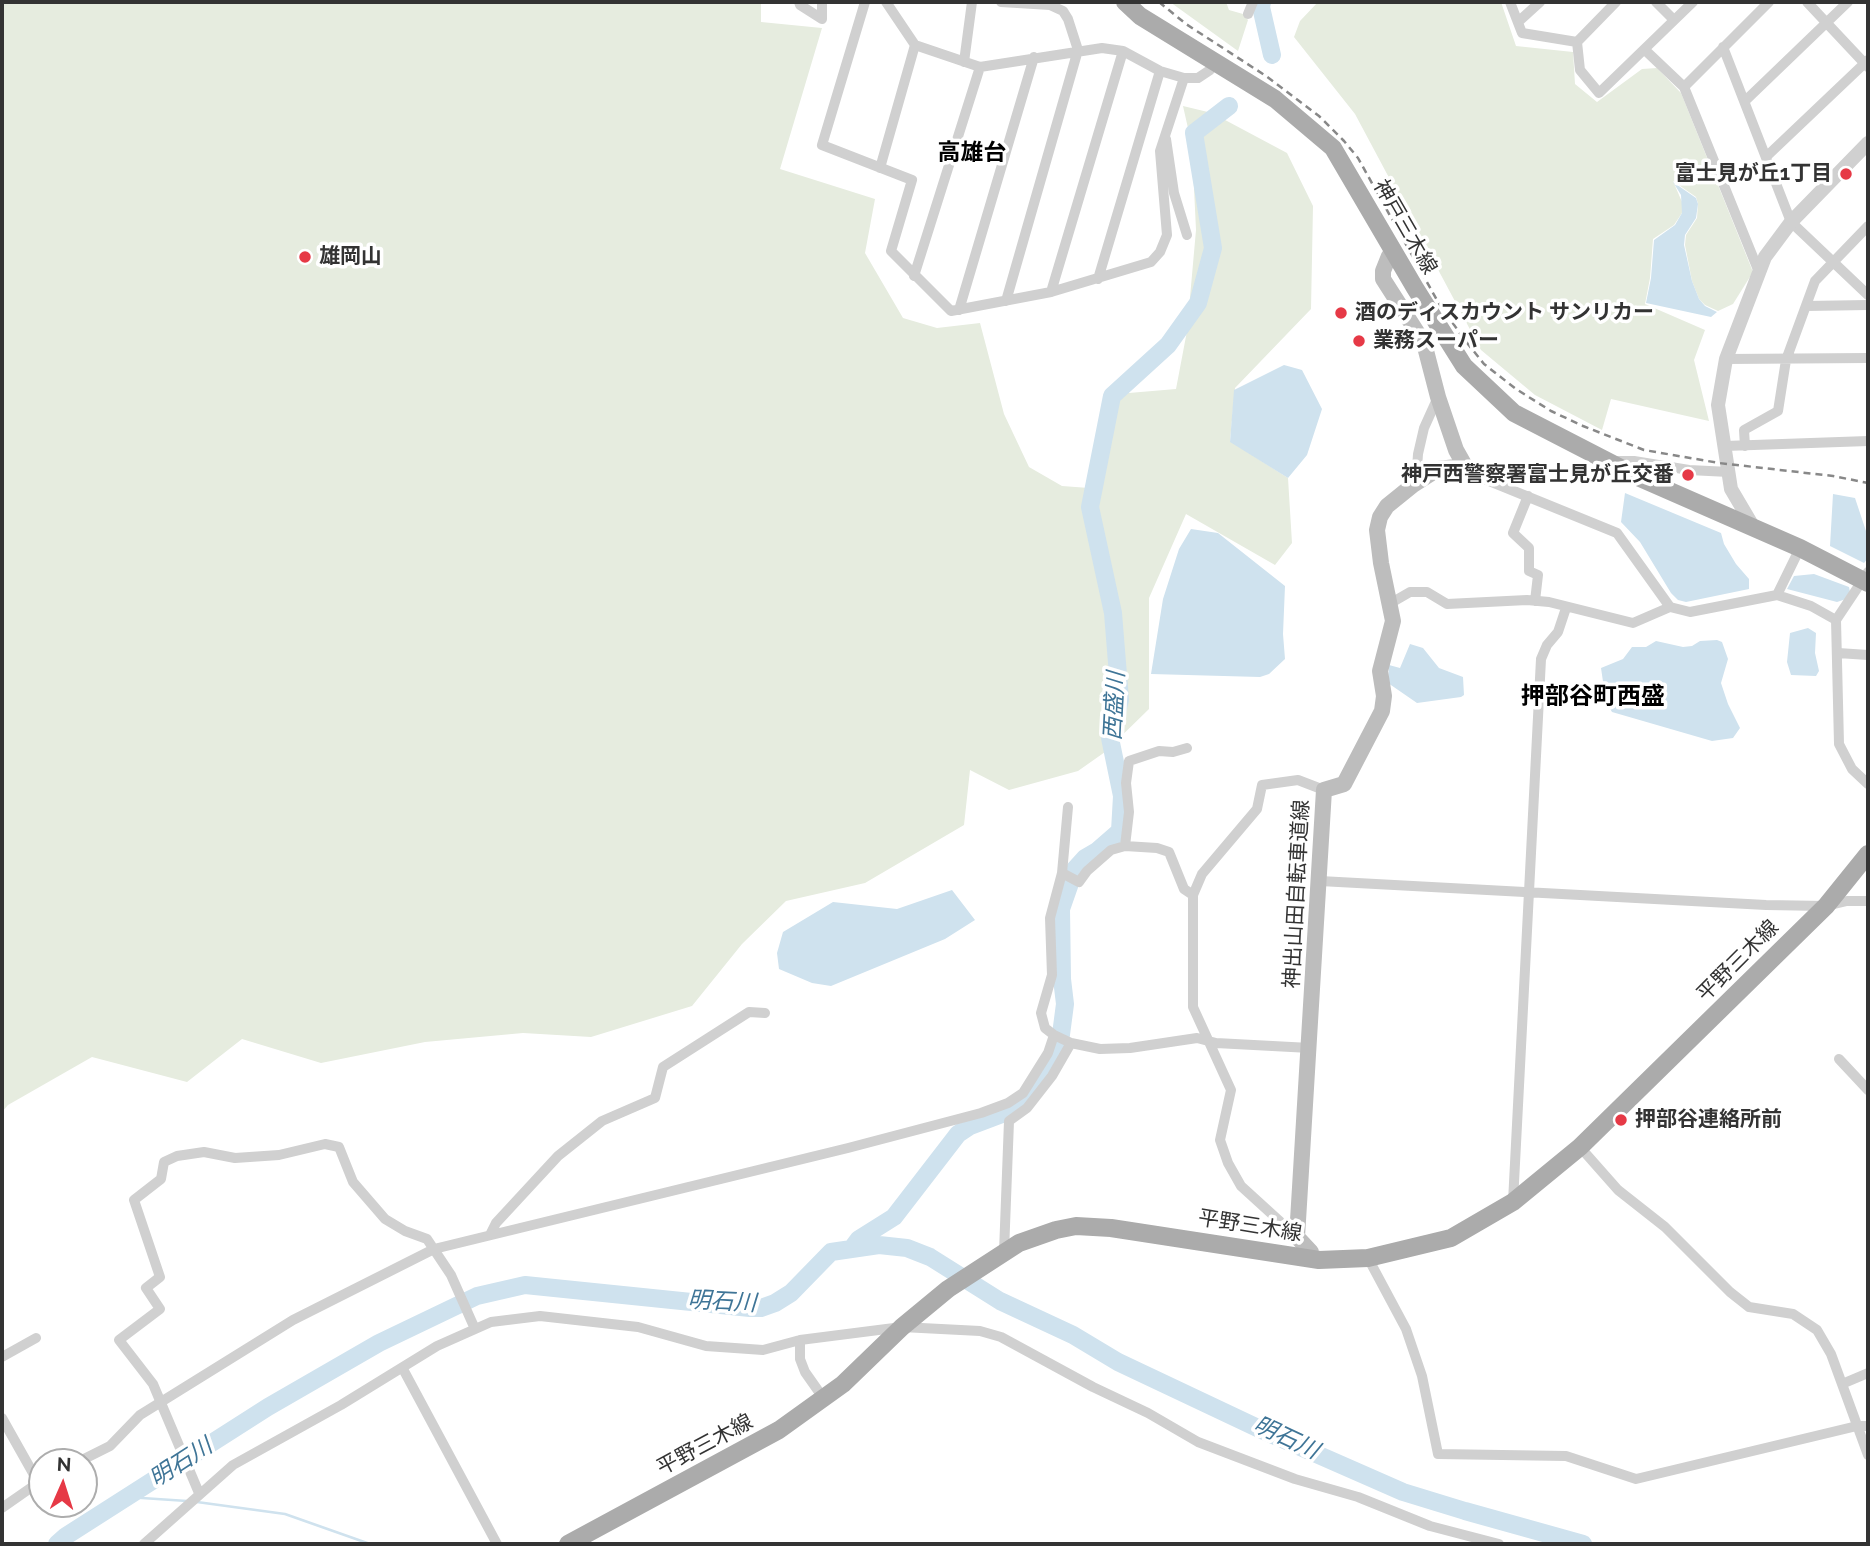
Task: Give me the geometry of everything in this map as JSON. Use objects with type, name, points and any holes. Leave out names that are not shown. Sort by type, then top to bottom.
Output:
[{"type":"main road","name":"神戸三木線","points":[[1125,2],[1140,16],[1275,99],[1333,148],[1391,254],[1464,366],[1514,413],[1640,478],[1866,578]]},
{"type":"main road","points":[[1391,254],[1383,271],[1383,279],[1424,343],[1438,397],[1456,450],[1465,466]]},
{"type":"main road","name":"神出山田自転車道線","points":[[1297,1237],[1324,790],[1345,784],[1382,711],[1384,696],[1380,671],[1393,621],[1377,530],[1380,517],[1387,506],[1416,483],[1438,469],[1465,466]]},
{"type":"main road","name":"平野三木線","points":[[568,1544],[779,1430],[824,1399],[948,1289],[1019,1243],[1044,1234],[1076,1226],[1111,1228],[1315,1256],[1368,1258],[1451,1238],[1513,1202],[1580,1147],[1826,906],[1868,854]]},
{"type":"main road","points":[[1297,1237],[1315,1256]]},
{"type":"street","points":[[799,2],[822,19],[822,2]]},
{"type":"street","points":[[865,2],[822,145],[912,180],[891,251],[951,311],[1051,292],[1151,262],[1160,252],[1167,235],[1160,151],[1184,78]]},
{"type":"street","points":[[886,2],[915,45],[981,67],[1102,48],[1123,51],[1160,71],[1184,78],[1198,78],[1210,70],[1214,62]]},
{"type":"street","points":[[964,62],[972,2]]},
{"type":"street","points":[[1001,2],[1050,5],[1063,11],[1078,50],[1006,302]]},
{"type":"street","points":[[1248,14],[1252,2]]},
{"type":"street","points":[[1510,2],[1522,33],[1577,42]]},
{"type":"street","points":[[1518,22],[1539,2]]},
{"type":"street","points":[[1577,42],[1616,2]]},
{"type":"street","points":[[1657,2],[1674,20]]},
{"type":"street","points":[[1577,42],[1580,70],[1599,93],[1693,2]]},
{"type":"street","points":[[1684,87],[1769,2]]},
{"type":"street","points":[[1767,156],[1867,64],[1807,2]]},
{"type":"street","points":[[1745,101],[1848,2]]},
{"type":"street","points":[[880,168],[915,45]]},
{"type":"street","points":[[1723,47],[1791,222],[1868,295]]},
{"type":"street","points":[[1645,50],[1684,87],[1759,272]]},
{"type":"street","points":[[1051,292],[1123,51]]},
{"type":"street","points":[[959,310],[1034,57]]},
{"type":"street","points":[[914,276],[981,67]]},
{"type":"street","points":[[1098,279],[1160,71]]},
{"type":"street","points":[[1166,136],[1174,193],[1187,235]]},
{"type":"street","points":[[1754,528],[1731,489],[1718,405],[1726,359],[1765,257],[1791,222],[1868,143]]},
{"type":"street","points":[[1745,446],[1744,430],[1778,411],[1786,360],[1815,281],[1868,226]]},
{"type":"street","points":[[1806,306],[1868,305]]},
{"type":"street","points":[[1726,359],[1868,358]]},
{"type":"street","points":[[1416,483],[1418,454],[1424,428],[1438,397]]},
{"type":"street","points":[[1725,446],[1868,441]]},
{"type":"street","points":[[1607,461],[1634,461],[1689,470],[1729,472]]},
{"type":"street","points":[[1465,466],[1477,476],[1617,533],[1670,607]]},
{"type":"street","points":[[1528,496],[1513,533],[1528,548],[1529,571],[1538,575],[1535,601]]},
{"type":"street","points":[[1777,595],[1800,548]]},
{"type":"street","points":[[1866,578],[1836,620],[1839,744],[1852,769],[1868,784]]},
{"type":"street","points":[[1391,603],[1410,592],[1427,592],[1447,604],[1535,601],[1633,623],[1670,607],[1690,612],[1777,595],[1811,606],[1836,620]]},
{"type":"street","points":[[1513,1202],[1541,659],[1547,645],[1558,632],[1566,608]]},
{"type":"street","points":[[1838,653],[1868,655]]},
{"type":"street","points":[[1125,846],[1129,812],[1125,783],[1129,761],[1159,751],[1173,752],[1187,748]]},
{"type":"street","points":[[1297,1237],[1241,1186],[1228,1163],[1220,1140],[1231,1090],[1193,1007],[1192,895],[1202,874],[1257,808],[1262,785],[1298,780],[1324,790]]},
{"type":"street","points":[[1068,807],[1062,873],[1050,918],[1052,975],[1041,1013],[1045,1028],[1071,1042],[1100,1049],[1130,1048],[1197,1038],[1216,1043],[1310,1048]]},
{"type":"street","points":[[1062,873],[1079,882],[1087,871],[1111,850],[1125,846],[1157,848],[1169,852],[1184,889],[1192,895]]},
{"type":"street","points":[[1320,881],[1826,906],[1847,901],[1868,901]]},
{"type":"street","points":[[490,1234],[496,1223],[558,1156],[602,1121],[655,1098],[663,1067],[749,1012],[765,1013]]},
{"type":"street","points":[[98,1452],[110,1446],[140,1415],[293,1320],[434,1249],[848,1148],[999,1107],[1023,1093],[1048,1053],[1054,1035]]},
{"type":"street","points":[[1004,1252],[1009,1121],[1027,1108],[1044,1087],[1071,1042]]},
{"type":"street","points":[[1839,1059],[1868,1090]]},
{"type":"street","points":[[199,1493],[153,1384],[119,1340],[160,1309],[146,1288],[160,1277],[134,1200],[161,1179],[164,1162],[177,1156],[204,1152],[235,1158],[279,1155],[325,1144],[339,1147],[353,1182],[385,1219],[405,1231],[427,1239],[451,1275],[475,1329]]},
{"type":"street","points":[[1580,1147],[1618,1190],[1659,1223],[1749,1307],[1793,1314],[1817,1330],[1831,1354],[1842,1384],[1863,1426],[1868,1455]]},
{"type":"street","points":[[1368,1258],[1406,1329],[1422,1376],[1438,1454],[1566,1455],[1636,1479],[1863,1426]]},
{"type":"street","points":[[144,1544],[233,1465],[402,1369],[437,1346],[491,1322],[513,1318],[556,1317],[638,1327],[706,1346],[763,1350],[800,1340],[902,1327],[980,1331],[1001,1336],[1093,1388],[1147,1413],[1198,1442],[1295,1479],[1358,1497],[1430,1526],[1499,1544]]},
{"type":"street","points":[[2,1357],[36,1339]]},
{"type":"street","points":[[800,1340],[800,1359],[805,1372],[824,1399]]},
{"type":"street","points":[[402,1369],[497,1544]]},
{"type":"street","points":[[1842,1384],[1868,1373]]},
{"type":"street","points":[[2,1418],[28,1461]]},
{"type":"street","points":[[2,1508],[28,1490]]},
{"type":"shaded area","points":[[2,2],[761,2],[761,22],[822,28],[780,169],[875,199],[865,253],[903,318],[937,328],[980,323],[1004,414],[1029,467],[1062,486],[1089,488],[1117,394],[1176,389],[1187,331],[1196,230],[1192,146],[1183,106],[1212,113],[1287,153],[1313,206],[1311,309],[1235,388],[1230,441],[1288,478],[1292,543],[1275,565],[1186,514],[1149,598],[1149,709],[1105,752],[1078,771],[1009,790],[970,770],[964,825],[865,883],[786,901],[742,944],[692,1006],[591,1037],[523,1033],[425,1042],[321,1063],[242,1039],[187,1082],[92,1057],[8,1105],[2,1112]]},
{"type":"shaded area","points":[[1170,2],[1226,2],[1229,10],[1243,14],[1248,20],[1238,51]]},
{"type":"shaded area","points":[[1318,2],[1501,2],[1516,46],[1573,52],[1575,84],[1597,102],[1642,69],[1657,68],[1681,93],[1753,272],[1733,304],[1718,311],[1699,299],[1692,281],[1685,245],[1686,235],[1697,218],[1698,204],[1696,197],[1673,181],[1682,202],[1682,213],[1674,225],[1653,239],[1645,304],[1705,330],[1694,360],[1709,421],[1611,399],[1602,430],[1535,395],[1481,350],[1355,114],[1294,37],[1300,21]]},
{"type":"water","points":[[1673,182],[1696,198],[1698,204],[1696,218],[1685,235],[1684,245],[1699,299],[1705,306],[1717,312],[1711,317],[1646,303],[1654,240],[1675,225],[1682,213],[1681,195]]},
{"type":"water","points":[[1284,365],[1302,370],[1322,409],[1307,455],[1288,478],[1230,442],[1234,390]]},
{"type":"water","points":[[1625,493],[1721,533],[1736,564],[1749,579],[1749,589],[1686,602],[1678,600],[1640,542],[1621,522]]},
{"type":"water","points":[[1833,494],[1855,498],[1868,537],[1868,558],[1864,563],[1830,546]]},
{"type":"water","points":[[1191,529],[1218,533],[1285,586],[1285,659],[1269,674],[1260,677],[1151,674],[1163,599],[1179,549]]},
{"type":"water","points":[[1814,574],[1849,587],[1850,592],[1846,599],[1837,602],[1787,589],[1794,576]]},
{"type":"water","points":[[1808,628],[1816,633],[1815,653],[1819,671],[1816,676],[1791,675],[1787,662],[1790,633]]},
{"type":"water","points":[[1656,641],[1683,647],[1700,641],[1722,642],[1728,659],[1721,683],[1740,728],[1733,738],[1712,741],[1612,712],[1606,702],[1601,668],[1623,659],[1632,647],[1646,647]]},
{"type":"water","points":[[1410,644],[1423,648],[1439,668],[1463,677],[1464,695],[1417,703],[1388,683],[1389,665],[1400,668]]},
{"type":"water","points":[[952,890],[975,920],[945,939],[831,986],[812,983],[779,969],[777,953],[783,932],[833,902],[897,909]]},
{"type":"waterway","name":"西盛川","points":[[1262,2],[1272,55]]},
{"type":"waterway","name":"西盛川","points":[[853,1247],[859,1239],[894,1217],[958,1134],[970,1126],[1015,1109],[1029,1097],[1048,1069],[1060,1042],[1065,1004],[1061,909],[1075,869],[1120,831],[1122,796],[1110,738],[1120,700],[1113,613],[1090,507],[1112,396],[1168,345],[1198,303],[1213,248],[1194,133],[1229,106]]},
{"type":"waterway","name":"明石川","points":[[57,1544],[268,1407],[379,1343],[477,1296],[525,1285],[761,1308],[791,1293],[831,1252],[879,1245],[907,1248],[930,1257],[1000,1301],[1073,1335],[1118,1362],[1264,1431],[1403,1492],[1583,1544]]},
{"type":"waterway","points":[[127,1497],[187,1501]]},
{"type":"waterway","points":[[197,1502],[285,1514],[370,1544]]},
{"type":"railway","points":[[1159,2],[1186,24],[1266,76],[1319,116],[1344,141],[1358,158],[1438,302],[1484,364],[1516,389],[1551,411],[1644,450],[1868,483]]},
{"type":"place","name":"富士見が丘1丁目","points":[[1846,174]]},
{"type":"place","name":"雄岡山","points":[[305,257]]},
{"type":"place","name":"酒のディスカウント サンリカー","points":[[1341,313]]},
{"type":"place","name":"業務スーパー","points":[[1359,341]]},
{"type":"place","name":"神戸西警察署富士見が丘交番","points":[[1688,475]]},
{"type":"place","name":"押部谷連絡所前","points":[[1621,1120]]},
{"type":"district","name":"高雄台","points":[[972,153]]},
{"type":"district","name":"押部谷町西盛","points":[[1593,697]]}]
